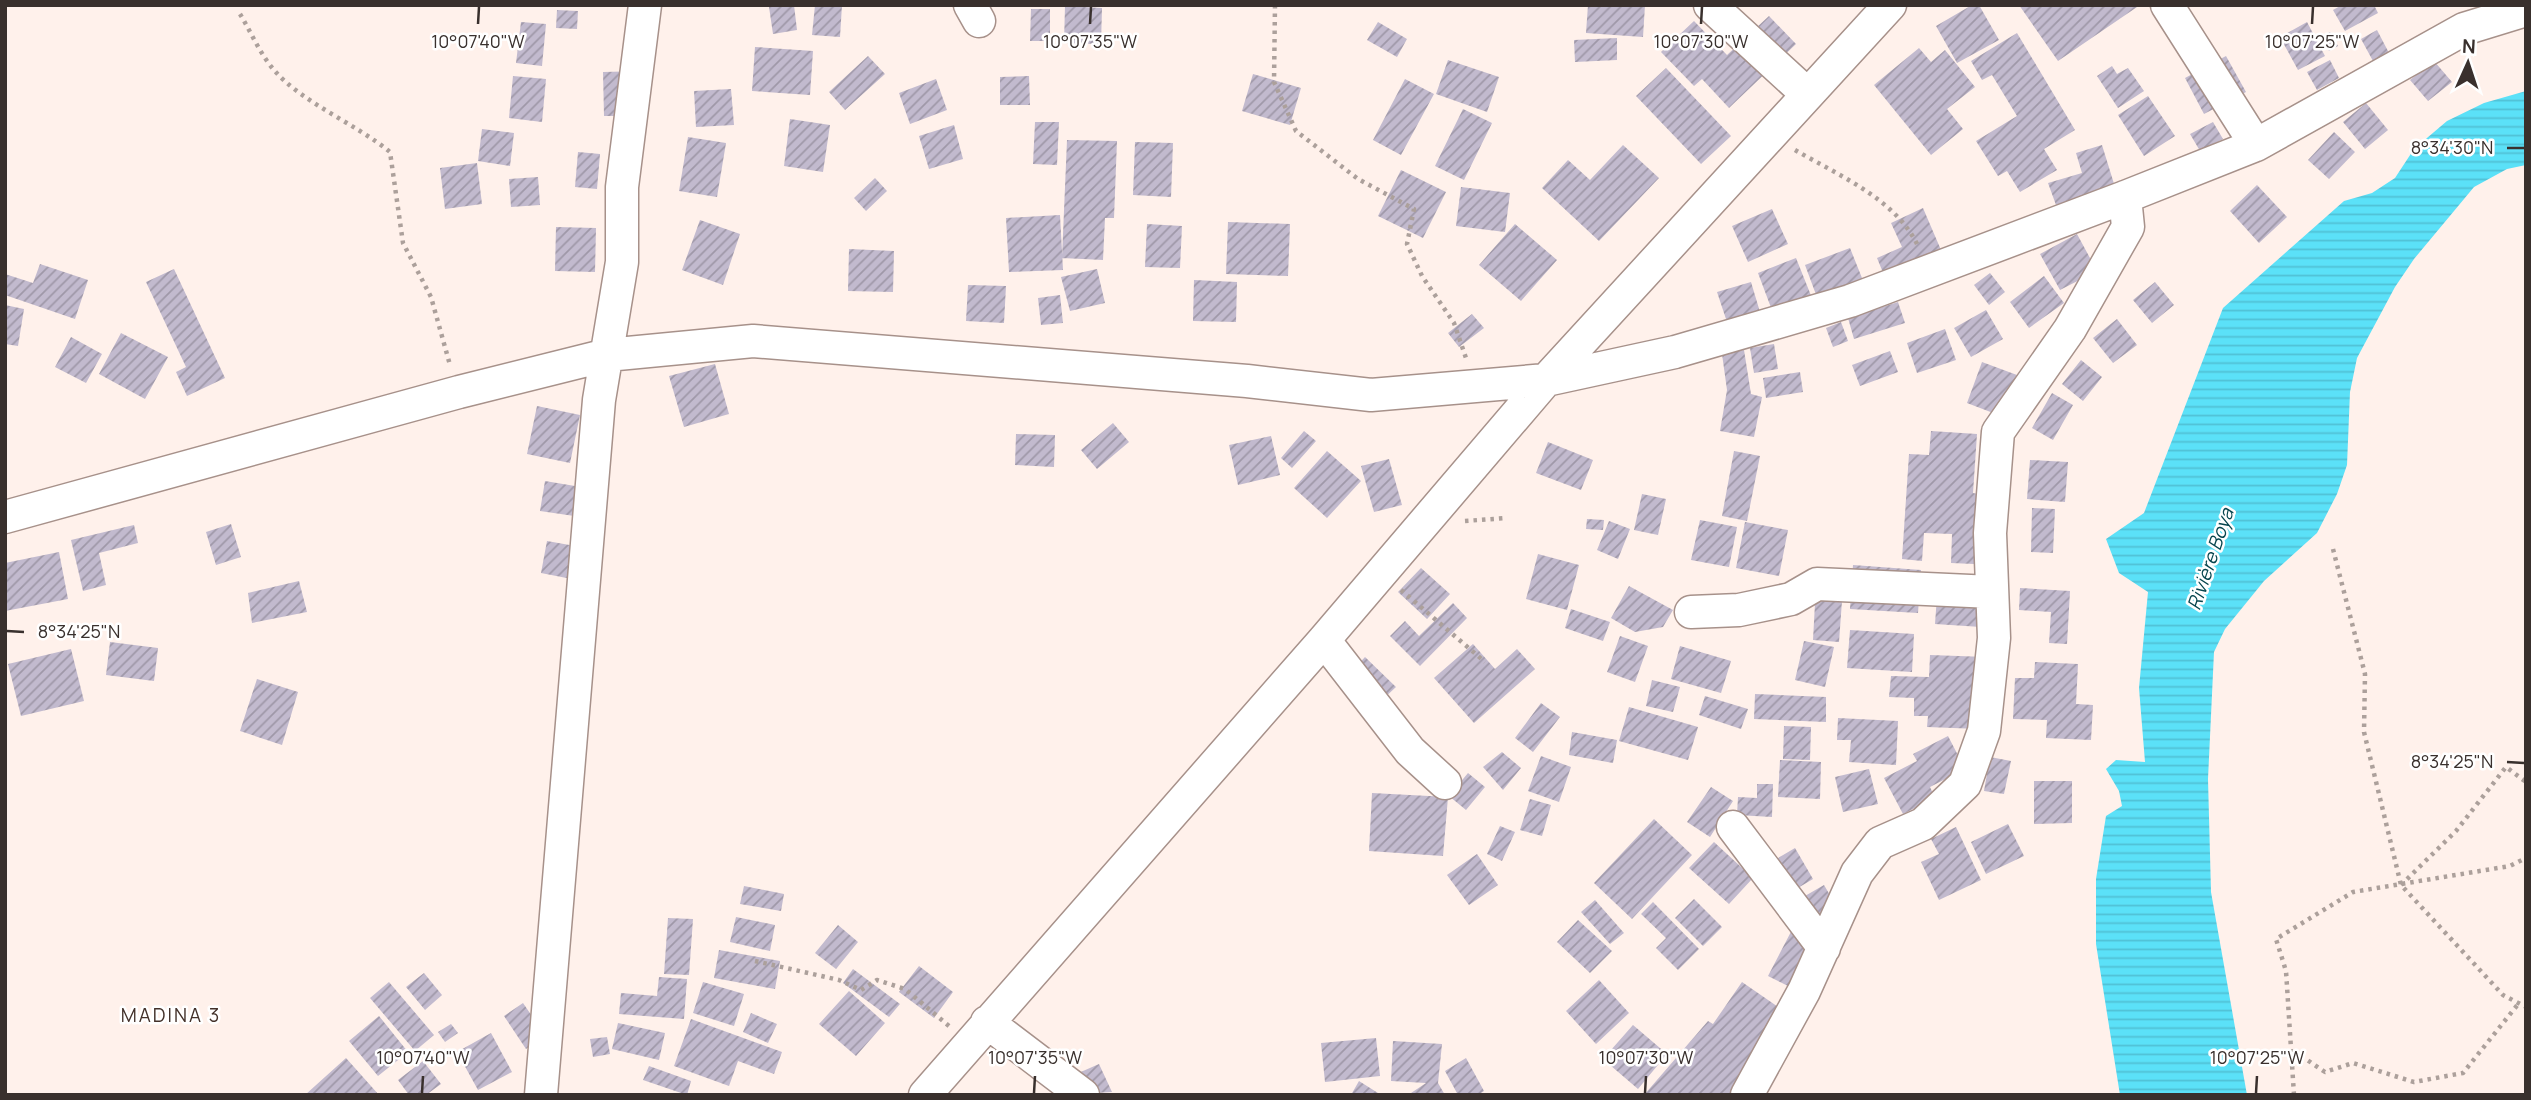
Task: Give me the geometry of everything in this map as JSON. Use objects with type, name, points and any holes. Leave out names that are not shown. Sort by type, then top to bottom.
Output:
[{"type":"street","points":[[541,1095],[598,412],[622,262],[622,187],[645,5]]},
{"type":"street","points":[[1710,5],[1807,94]]},
{"type":"street","points":[[925,1095],[1324,640],[1545,380],[1890,5]]},
{"type":"street","points":[[2167,5],[2256,145]]},
{"type":"street","points":[[5,517],[459,392],[607,355],[752,341],[1247,381],[1371,395],[1545,380],[1675,352],[1850,301],[1930,271],[2256,145],[2464,29],[2526,10]]},
{"type":"street","points":[[1748,1095],[1804,991],[1857,873],[1880,843],[1923,824],[1965,784],[1984,731],[1994,638],[1990,533],[1998,432],[2070,328],[2128,227],[2125,197]]},
{"type":"street","points":[[1691,612],[1740,610],[1791,599],[1816,584],[1992,592]]},
{"type":"street","points":[[1324,640],[1410,751],[1445,783]]},
{"type":"street","points":[[1733,827],[1824,948]]},
{"type":"street","points":[[978,1033],[1083,1095]]},
{"type":"path","points":[[1275,5],[1274,82],[1296,131],[1357,179],[1415,209],[1407,244],[1422,276],[1454,323],[1476,385]]},
{"type":"path","points":[[240,14],[274,71],[324,110],[370,135],[390,152],[403,243],[431,297],[439,335],[459,392]]},
{"type":"path","points":[[1770,135],[1881,201],[1913,234],[1930,271]]},
{"type":"path","points":[[2333,549],[2365,674],[2364,732],[2401,885],[2503,995],[2526,1007]]},
{"type":"path","points":[[1397,587],[1485,662]]},
{"type":"path","points":[[2401,885],[2456,831],[2505,767],[2526,782]]},
{"type":"path","points":[[2294,1095],[2286,971],[2276,939],[2353,892],[2510,866],[2526,858]]},
{"type":"path","points":[[755,961],[839,980],[861,990],[877,980],[905,989],[978,1033]]},
{"type":"path","points":[[2293,1051],[2325,1072],[2353,1063],[2414,1082],[2463,1073],[2519,1003]]},
{"type":"water","name":"Rivière Boya","points":[[2526,91],[2526,165],[2507,169],[2474,187],[2414,259],[2395,287],[2357,358],[2350,392],[2347,465],[2337,494],[2317,533],[2264,581],[2225,629],[2214,652],[2208,779],[2211,892],[2247,1095],[2120,1095],[2096,944],[2096,879],[2106,816],[2122,806],[2119,791],[2106,769],[2116,760],[2145,762],[2139,688],[2148,592],[2119,573],[2106,539],[2144,513],[2223,308],[2344,201],[2372,193],[2395,178],[2414,149],[2447,121],[2484,103]]},
{"type":"building","points":[[794,5],[797,30],[773,34],[769,7]]},
{"type":"building","points":[[815,5],[842,5],[840,37],[812,35]]},
{"type":"building","points":[[1588,5],[1645,5],[1643,37],[1586,33]]},
{"type":"building","points":[[1972,5],[1979,5],[1999,40],[1957,63],[1936,26]]},
{"type":"building","points":[[2019,5],[2140,5],[2058,61]]},
{"type":"building","points":[[2342,5],[2374,5],[2378,13],[2345,31],[2333,10]]},
{"type":"building","points":[[1065,6],[1102,8],[1101,44],[1064,43]]},
{"type":"building","points":[[1031,9],[1050,9],[1050,41],[1030,41]]},
{"type":"building","points":[[557,10],[578,11],[577,29],[556,28]]},
{"type":"building","points":[[1769,16],[1796,44],[1729,108],[1702,79],[1694,86],[1661,52],[1694,21],[1727,55]]},
{"type":"building","points":[[521,22],[546,24],[542,66],[516,63]]},
{"type":"building","points":[[1378,22],[1407,39],[1397,57],[1367,40]]},
{"type":"building","points":[[2307,22],[2325,56],[2298,70],[2280,37]]},
{"type":"building","points":[[2377,30],[2389,53],[2373,61],[2361,39]]},
{"type":"building","points":[[2330,32],[2338,46],[2329,51],[2321,37]]},
{"type":"building","points":[[2017,33],[2075,130],[2044,149],[2057,170],[2020,192],[2007,171],[1998,176],[1976,141],[2017,116],[1992,75],[1982,80],[1971,61]]},
{"type":"building","points":[[1617,38],[1617,60],[1575,62],[1574,40]]},
{"type":"building","points":[[755,47],[813,51],[810,95],[752,91]]},
{"type":"building","points":[[1919,48],[1931,62],[1945,50],[1975,87],[1947,109],[1963,129],[1931,155],[1874,85]]},
{"type":"building","points":[[868,56],[885,74],[845,110],[829,92]]},
{"type":"building","points":[[2226,56],[2246,92],[2204,114],[2185,78]]},
{"type":"building","points":[[1448,60],[1499,77],[1487,112],[1436,94]]},
{"type":"building","points":[[2330,60],[2339,78],[2317,90],[2307,72]]},
{"type":"building","points":[[2434,61],[2452,82],[2428,101],[2410,80]]},
{"type":"building","points":[[2112,66],[2117,74],[2128,68],[2144,91],[2118,108],[2097,76]]},
{"type":"building","points":[[1666,68],[1731,136],[1701,164],[1636,96]]},
{"type":"building","points":[[642,71],[642,116],[604,116],[603,72]]},
{"type":"building","points":[[1253,74],[1301,88],[1290,125],[1242,111]]},
{"type":"building","points":[[513,76],[546,79],[542,122],[509,118]]},
{"type":"building","points":[[1029,76],[1030,105],[1000,105],[1000,77]]},
{"type":"building","points":[[936,79],[947,110],[910,124],[899,93]]},
{"type":"building","points":[[1405,79],[1434,94],[1401,155],[1373,140]]},
{"type":"building","points":[[731,89],[734,125],[696,127],[694,91]]},
{"type":"building","points":[[2148,96],[2175,136],[2144,156],[2118,115]]},
{"type":"building","points":[[2366,103],[2388,130],[2365,149],[2343,122]]},
{"type":"building","points":[[1463,109],[1492,123],[1464,180],[1435,166]]},
{"type":"building","points":[[790,119],[830,125],[823,172],[784,166]]},
{"type":"building","points":[[1035,122],[1059,122],[1057,165],[1033,164]]},
{"type":"building","points":[[2213,122],[2223,139],[2200,151],[2190,134]]},
{"type":"building","points":[[954,125],[963,159],[929,169],[919,136]]},
{"type":"building","points":[[482,129],[514,133],[510,166],[478,161]]},
{"type":"building","points":[[2334,132],[2355,152],[2329,179],[2308,160]]},
{"type":"building","points":[[688,137],[726,143],[717,197],[679,191]]},
{"type":"building","points":[[1067,140],[1117,141],[1114,218],[1105,218],[1103,260],[1062,258]]},
{"type":"building","points":[[1135,142],[1173,143],[1171,197],[1133,195]]},
{"type":"building","points":[[1623,145],[1659,178],[1599,241],[1542,188],[1568,160],[1590,180]]},
{"type":"building","points":[[2102,145],[2115,187],[2056,205],[2048,183],[2082,173],[2076,153]]},
{"type":"building","points":[[578,152],[600,154],[597,189],[575,187]]},
{"type":"building","points":[[477,163],[482,204],[445,209],[440,168]]},
{"type":"building","points":[[1401,170],[1446,192],[1423,238],[1378,216]]},
{"type":"building","points":[[538,177],[540,205],[511,207],[509,179]]},
{"type":"building","points":[[875,178],[887,191],[866,211],[854,198]]},
{"type":"building","points":[[2257,185],[2287,217],[2259,243],[2230,211]]},
{"type":"building","points":[[1461,187],[1510,193],[1505,232],[1456,226]]},
{"type":"building","points":[[1923,208],[1941,250],[1884,275],[1877,258],[1902,247],[1891,223]]},
{"type":"building","points":[[1772,209],[1788,244],[1748,262],[1732,226]]},
{"type":"building","points":[[1060,215],[1063,270],[1009,272],[1006,218]]},
{"type":"building","points":[[700,220],[740,234],[723,285],[682,270]]},
{"type":"building","points":[[1228,222],[1290,224],[1288,276],[1226,274]]},
{"type":"building","points":[[1147,224],[1182,226],[1180,268],[1145,267]]},
{"type":"building","points":[[1515,224],[1557,260],[1521,301],[1479,265]]},
{"type":"building","points":[[556,227],[596,228],[595,272],[555,271]]},
{"type":"building","points":[[2077,234],[2097,271],[2060,290],[2040,254]]},
{"type":"building","points":[[1850,248],[1864,283],[1818,300],[1805,265]]},
{"type":"building","points":[[849,249],[894,251],[893,292],[848,291]]},
{"type":"building","points":[[1796,258],[1812,298],[1773,313],[1758,273]]},
{"type":"building","points":[[40,264],[88,280],[75,319],[5,295],[5,274],[33,283]]},
{"type":"building","points":[[174,269],[225,378],[187,396],[176,372],[186,367],[146,282]]},
{"type":"building","points":[[1097,269],[1105,303],[1070,311],[1061,277]]},
{"type":"building","points":[[1990,273],[2005,292],[1989,305],[1974,285]]},
{"type":"building","points":[[2044,276],[2064,303],[2029,328],[2010,302]]},
{"type":"building","points":[[1194,280],[1237,282],[1236,322],[1193,321]]},
{"type":"building","points":[[1751,282],[1760,312],[1727,322],[1717,292]]},
{"type":"building","points":[[2155,282],[2174,305],[2152,323],[2133,300]]},
{"type":"building","points":[[968,285],[1006,286],[1004,323],[966,321]]},
{"type":"building","points":[[1060,295],[1063,323],[1041,325],[1038,298]]},
{"type":"building","points":[[1898,302],[1905,323],[1854,339],[1848,318]]},
{"type":"building","points":[[5,305],[24,309],[18,346],[5,344]]},
{"type":"building","points":[[1986,310],[2003,339],[1971,357],[1954,328]]},
{"type":"building","points":[[1472,314],[1484,328],[1459,347],[1448,333]]},
{"type":"building","points":[[2117,319],[2137,345],[2113,363],[2093,338]]},
{"type":"building","points":[[1841,322],[1848,341],[1833,347],[1826,328]]},
{"type":"building","points":[[1945,329],[1956,360],[1917,373],[1907,343]]},
{"type":"building","points":[[121,333],[168,357],[145,399],[99,374]]},
{"type":"building","points":[[71,337],[102,354],[86,383],[55,367]]},
{"type":"building","points":[[1774,344],[1778,369],[1754,373],[1750,348]]},
{"type":"building","points":[[1744,350],[1751,394],[1762,397],[1754,437],[1720,431],[1727,390],[1722,354]]},
{"type":"building","points":[[1890,351],[1898,372],[1860,386],[1852,365]]},
{"type":"building","points":[[2081,360],[2102,377],[2083,401],[2062,384]]},
{"type":"building","points":[[1982,362],[2017,375],[2001,416],[1967,403]]},
{"type":"building","points":[[715,364],[729,414],[684,427],[669,376]]},
{"type":"building","points":[[1800,372],[1803,392],[1766,398],[1763,378]]},
{"type":"building","points":[[2052,393],[2073,405],[2053,440],[2032,428]]},
{"type":"building","points":[[537,406],[580,415],[570,463],[527,454]]},
{"type":"building","points":[[1113,423],[1129,442],[1097,469],[1081,450]]},
{"type":"building","points":[[1304,431],[1316,441],[1292,468],[1281,458]]},
{"type":"building","points":[[1931,431],[1977,434],[1973,493],[1978,494],[1974,564],[1951,563],[1952,534],[1924,533],[1922,561],[1902,559],[1909,454],[1929,455]]},
{"type":"building","points":[[1016,434],[1055,435],[1054,467],[1015,465]]},
{"type":"building","points":[[1271,436],[1280,475],[1238,485],[1229,445]]},
{"type":"building","points":[[1548,442],[1593,460],[1581,490],[1536,473]]},
{"type":"building","points":[[1327,451],[1361,481],[1327,518],[1294,488]]},
{"type":"building","points":[[1734,451],[1760,456],[1747,521],[1722,516]]},
{"type":"building","points":[[1389,459],[1402,505],[1374,512],[1361,466]]},
{"type":"building","points":[[2030,460],[2068,462],[2065,502],[2027,499]]},
{"type":"building","points":[[545,481],[593,489],[588,518],[540,511]]},
{"type":"building","points":[[1642,494],[1666,499],[1658,535],[1634,530]]},
{"type":"building","points":[[2032,508],[2055,509],[2053,553],[2031,552]]},
{"type":"building","points":[[1587,519],[1604,520],[1603,530],[1586,529]]},
{"type":"building","points":[[1700,520],[1737,527],[1729,567],[1691,560]]},
{"type":"building","points":[[1609,521],[1630,529],[1618,559],[1597,550]]},
{"type":"building","points":[[1745,522],[1788,530],[1779,576],[1736,568]]},
{"type":"building","points":[[231,524],[241,557],[216,565],[206,532]]},
{"type":"building","points":[[134,525],[138,543],[99,553],[106,585],[83,591],[71,540]]},
{"type":"building","points":[[547,541],[592,549],[587,582],[541,573]]},
{"type":"building","points":[[59,552],[68,599],[5,611],[5,563]]},
{"type":"building","points":[[1538,554],[1579,565],[1567,610],[1526,599]]},
{"type":"building","points":[[1853,565],[1921,570],[1918,613],[1850,609]]},
{"type":"building","points":[[1421,568],[1450,594],[1427,619],[1398,592]]},
{"type":"building","points":[[299,581],[307,612],[252,623],[248,593]]},
{"type":"building","points":[[1938,582],[1984,585],[1981,627],[1935,624]]},
{"type":"building","points":[[1816,585],[1843,587],[1839,642],[1813,640]]},
{"type":"building","points":[[1629,586],[1673,610],[1663,627],[1635,632],[1611,618]]},
{"type":"building","points":[[2020,588],[2070,591],[2067,644],[2049,643],[2051,612],[2019,610]]},
{"type":"building","points":[[1453,603],[1467,618],[1420,666],[1390,636],[1405,621],[1419,636]]},
{"type":"building","points":[[1571,609],[1610,622],[1603,641],[1565,628]]},
{"type":"building","points":[[1850,630],[1914,634],[1912,672],[1847,668]]},
{"type":"building","points":[[1620,636],[1648,646],[1635,682],[1607,672]]},
{"type":"building","points":[[1804,641],[1834,647],[1825,687],[1795,680]]},
{"type":"building","points":[[110,642],[158,648],[154,681],[106,675]]},
{"type":"building","points":[[1473,644],[1495,669],[1517,649],[1535,669],[1474,723],[1434,678]]},
{"type":"building","points":[[1680,646],[1731,661],[1721,693],[1671,679]]},
{"type":"building","points":[[71,649],[84,701],[21,716],[8,664]]},
{"type":"building","points":[[1930,655],[1987,657],[1979,729],[1927,727],[1928,716],[1914,716],[1914,698],[1889,697],[1891,676],[1929,677]]},
{"type":"building","points":[[1365,657],[1396,687],[1381,701],[1351,672]]},
{"type":"building","points":[[2035,662],[2078,664],[2076,704],[2093,705],[2091,740],[2046,738],[2047,720],[2013,719],[2015,678],[2034,678]]},
{"type":"building","points":[[257,679],[298,692],[282,745],[240,731]]},
{"type":"building","points":[[1652,680],[1680,687],[1673,712],[1646,706]]},
{"type":"building","points":[[1755,694],[1826,697],[1826,722],[1754,719]]},
{"type":"building","points":[[1705,696],[1748,709],[1741,729],[1699,715]]},
{"type":"building","points":[[1541,703],[1560,717],[1533,752],[1515,738]]},
{"type":"building","points":[[1629,707],[1698,727],[1688,760],[1619,741]]},
{"type":"building","points":[[1838,718],[1898,721],[1896,765],[1849,762],[1851,740],[1837,740]]},
{"type":"building","points":[[1784,726],[1811,727],[1810,760],[1783,759]]},
{"type":"building","points":[[1572,732],[1617,740],[1613,763],[1569,755]]},
{"type":"building","points":[[1948,736],[1962,763],[1953,768],[1957,773],[1930,787],[1935,798],[1903,814],[1884,778],[1917,761],[1913,754]]},
{"type":"building","points":[[1502,752],[1521,768],[1503,790],[1483,767]]},
{"type":"building","points":[[1541,756],[1571,767],[1559,802],[1528,791]]},
{"type":"building","points":[[1990,757],[2011,761],[2004,794],[1984,791]]},
{"type":"building","points":[[1780,760],[1821,762],[1820,799],[1778,797]]},
{"type":"building","points":[[1869,769],[1878,804],[1843,812],[1835,777]]},
{"type":"building","points":[[1468,773],[1485,787],[1466,810],[1449,796]]},
{"type":"building","points":[[2034,781],[2072,781],[2072,823],[2034,824]]},
{"type":"building","points":[[1757,784],[1773,784],[1772,817],[1737,815],[1738,797],[1757,798]]},
{"type":"building","points":[[1711,787],[1733,801],[1710,837],[1687,822]]},
{"type":"building","points":[[1372,793],[1448,797],[1443,856],[1369,851]]},
{"type":"building","points":[[1530,799],[1551,805],[1542,836],[1520,830]]},
{"type":"building","points":[[1654,819],[1692,855],[1632,919],[1594,883]]},
{"type":"building","points":[[2008,824],[2024,856],[1986,874],[1971,842]]},
{"type":"building","points":[[1500,826],[1515,832],[1502,861],[1487,854]]},
{"type":"building","points":[[1956,827],[1981,880],[1939,900],[1921,862],[1939,854],[1931,839]]},
{"type":"building","points":[[1714,842],[1753,878],[1729,904],[1689,868]]},
{"type":"building","points":[[1795,848],[1813,879],[1781,898],[1763,867]]},
{"type":"building","points":[[1477,854],[1498,885],[1469,905],[1447,875]]},
{"type":"building","points":[[1824,885],[1844,919],[1818,934],[1798,900]]},
{"type":"building","points":[[744,886],[784,894],[781,911],[740,904]]},
{"type":"building","points":[[1694,899],[1722,927],[1703,946],[1675,918]]},
{"type":"building","points":[[1595,900],[1624,933],[1610,944],[1581,912]]},
{"type":"building","points":[[1653,902],[1699,949],[1678,970],[1656,948],[1666,938],[1641,914]]},
{"type":"building","points":[[736,917],[775,925],[770,951],[730,942]]},
{"type":"building","points":[[668,918],[693,919],[689,975],[664,974]]},
{"type":"building","points":[[1578,920],[1612,951],[1590,973],[1557,942]]},
{"type":"building","points":[[838,925],[858,942],[836,969],[815,953]]},
{"type":"building","points":[[1794,926],[1816,937],[1790,987],[1768,976]]},
{"type":"building","points":[[719,950],[780,961],[775,989],[714,978]]},
{"type":"building","points":[[919,966],[953,992],[934,1018],[899,992]]},
{"type":"building","points":[[853,969],[900,1004],[889,1017],[843,983]]},
{"type":"building","points":[[424,973],[442,995],[425,1010],[406,987]]},
{"type":"building","points":[[659,977],[687,979],[684,1019],[619,1014],[621,993],[657,996]]},
{"type":"building","points":[[1599,980],[1629,1013],[1596,1044],[1566,1011]]},
{"type":"building","points":[[389,982],[434,1035],[415,1051],[370,998]]},
{"type":"building","points":[[703,982],[744,994],[734,1026],[693,1013]]},
{"type":"building","points":[[1742,982],[1787,1013],[1742,1095],[1644,1095],[1708,1021],[1713,1024]]},
{"type":"building","points":[[849,991],[885,1023],[856,1056],[819,1024]]},
{"type":"building","points":[[523,1003],[545,1035],[526,1049],[504,1016]]},
{"type":"building","points":[[751,1013],[777,1024],[768,1043],[743,1032]]},
{"type":"building","points":[[379,1016],[408,1052],[378,1076],[349,1041]]},
{"type":"building","points":[[691,1019],[782,1052],[774,1074],[738,1061],[729,1086],[674,1066]]},
{"type":"building","points":[[618,1023],[665,1033],[659,1060],[612,1049]]},
{"type":"building","points":[[451,1024],[458,1033],[445,1042],[438,1032]]},
{"type":"building","points":[[1633,1025],[1667,1054],[1638,1089],[1603,1059]]},
{"type":"building","points":[[491,1033],[512,1072],[478,1090],[457,1052]]},
{"type":"building","points":[[607,1037],[610,1054],[593,1057],[590,1039]]},
{"type":"building","points":[[1376,1038],[1380,1076],[1325,1082],[1321,1043]]},
{"type":"building","points":[[1393,1041],[1442,1044],[1438,1083],[1445,1095],[1408,1095],[1426,1083],[1391,1081]]},
{"type":"building","points":[[346,1058],[379,1095],[305,1095]]},
{"type":"building","points":[[1466,1058],[1484,1091],[1478,1095],[1458,1095],[1445,1071]]},
{"type":"building","points":[[423,1061],[441,1084],[426,1095],[409,1095],[398,1080]]},
{"type":"building","points":[[1099,1064],[1112,1092],[1063,1095],[1058,1082]]},
{"type":"building","points":[[649,1066],[691,1081],[687,1095],[643,1080]]},
{"type":"building","points":[[1359,1081],[1378,1093],[1377,1095],[1351,1095]]},
{"type":"district","name":"MADINA 3","points":[[171,1015]]}]
